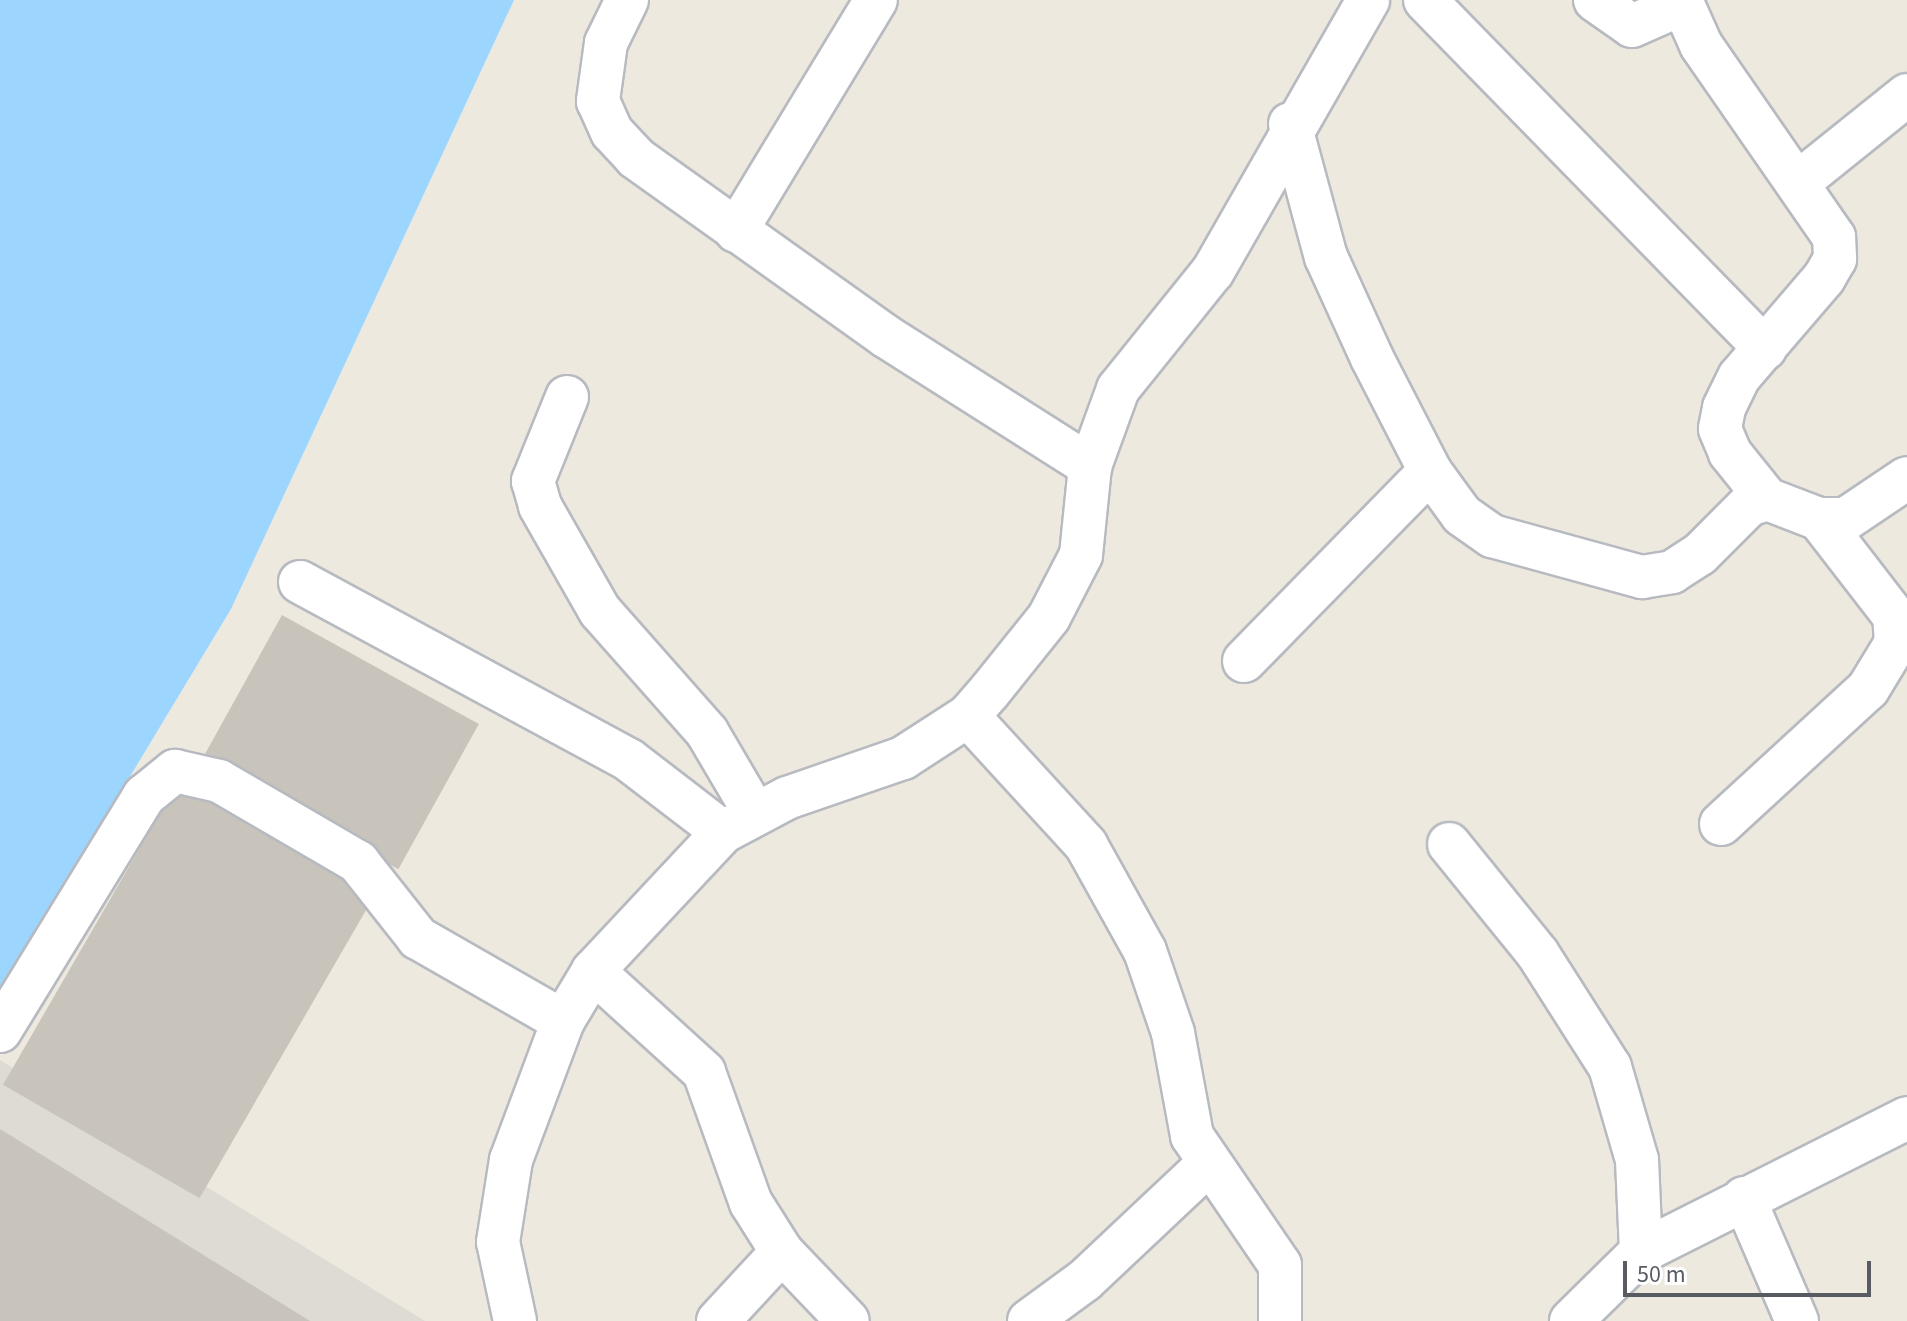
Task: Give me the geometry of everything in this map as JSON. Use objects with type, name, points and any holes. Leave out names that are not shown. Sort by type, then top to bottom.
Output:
[{"type":"street","points":[[627,0],[599,75],[598,101],[612,132],[636,158],[736,231],[1090,466]]},
{"type":"street","points":[[736,231],[876,0]]},
{"type":"street","points":[[515,1321],[499,1270],[502,1198],[563,1021],[593,971],[738,822],[903,758],[968,716],[1067,584],[1081,555],[1090,466],[1118,389],[1213,271],[1290,124],[1368,0]]},
{"type":"street","points":[[1425,0],[1765,348]]},
{"type":"street","points":[[1595,0],[1632,26],[1682,2],[1701,45],[1823,211],[1835,259],[1739,377],[1720,429],[1767,499],[1819,519],[1846,519],[1907,478]]},
{"type":"street","points":[[1800,181],[1907,95]]},
{"type":"street","points":[[1290,124],[1326,257],[1430,471],[1462,515],[1492,536],[1642,577],[1672,572],[1700,554],[1725,524],[1767,499]]},
{"type":"street","points":[[567,397],[533,481],[540,506],[600,611],[707,732],[738,822]]},
{"type":"street","points":[[1244,661],[1430,471]]},
{"type":"street","points":[[1721,824],[1868,689],[1896,643],[1894,616],[1819,519]]},
{"type":"street","points":[[300,582],[738,822]]},
{"type":"street","points":[[968,716],[1105,874],[1145,951],[1173,1033],[1192,1136],[1209,1163],[1271,1241],[1280,1265],[1280,1321]]},
{"type":"street","points":[[0,1031],[144,796],[175,771],[219,781],[358,862],[418,938],[563,1021]]},
{"type":"street","points":[[1449,844],[1546,965],[1610,1067],[1637,1160],[1641,1252]]},
{"type":"street","points":[[593,971],[704,1072],[751,1203],[782,1252],[848,1321]]},
{"type":"street","points":[[1571,1321],[1641,1252],[1907,1118]]},
{"type":"street","points":[[1029,1321],[1085,1280],[1209,1163]]},
{"type":"street","points":[[1744,1198],[1797,1321]]},
{"type":"street","points":[[718,1321],[782,1252]]},
{"type":"shaded area","points":[[0,1060],[425,1321],[0,1321]]},
{"type":"water","points":[[0,0],[514,0],[231,609],[0,992]]},
{"type":"building","points":[[282,615],[479,724],[398,869],[202,760]]},
{"type":"building","points":[[179,780],[376,894],[200,1198],[3,1085]]},
{"type":"building","points":[[0,1129],[310,1321],[0,1321]]}]
